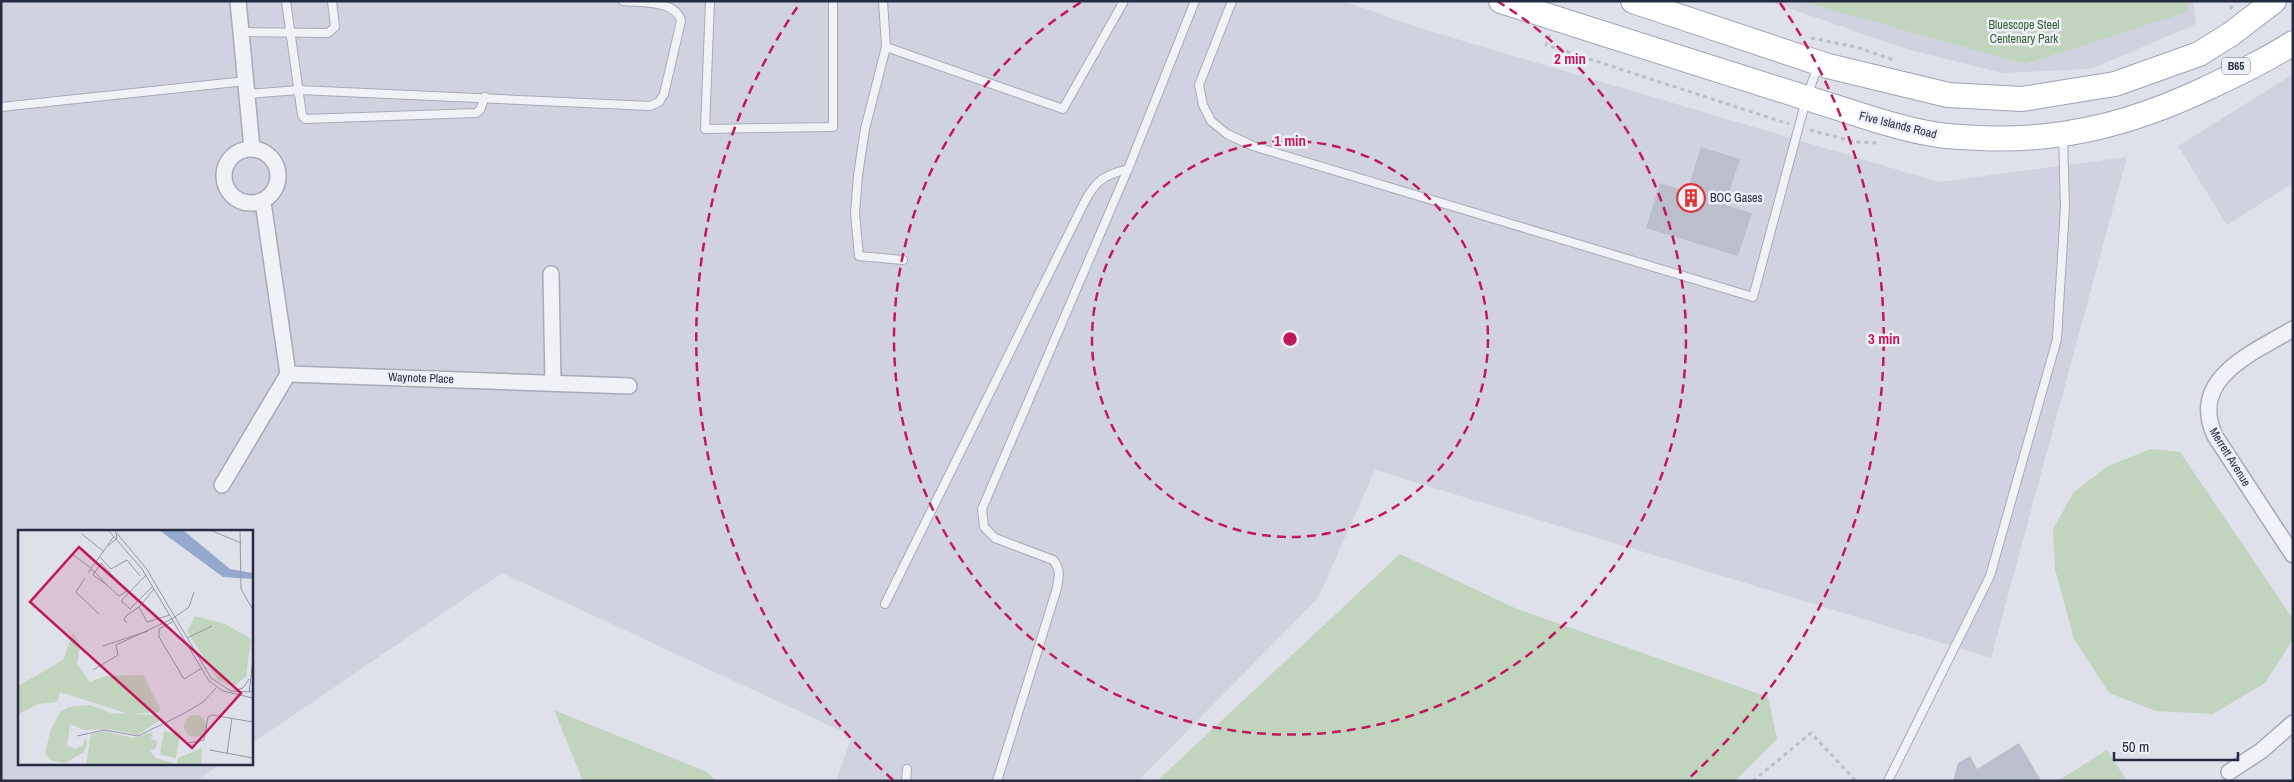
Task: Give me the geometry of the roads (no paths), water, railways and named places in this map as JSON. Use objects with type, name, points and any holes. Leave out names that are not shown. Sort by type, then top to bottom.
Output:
[{"type":"main road","name":"Five Islands Road","points":[[1501,1],[1806,100],[1876,120],[1952,137],[2003,139],[2063,136],[2137,118],[2178,102],[2250,68],[2293,43]]},
{"type":"main road","points":[[1633,1],[1819,63],[1948,95],[2022,98],[2114,84],[2199,54],[2230,34],[2274,1]]},
{"type":"main road","points":[[2199,54],[2235,20],[2248,1]]},
{"type":"main road","name":"B65","points":[[2178,102],[2293,28]]},
{"type":"street","points":[[238,1],[252,148]]},
{"type":"street","points":[[252,148],[267,153],[278,170],[276,188],[263,202],[251,204],[236,200],[226,190],[223,172],[235,154],[252,148]]},
{"type":"street","points":[[222,485],[288,374],[263,202]]},
{"type":"street","points":[[551,274],[553,383]]},
{"type":"street","name":"Merrett Avenue","points":[[2293,329],[2238,362],[2220,376],[2213,390],[2208,411],[2209,423],[2215,436],[2293,555]]},
{"type":"street","name":"Waynote Place","points":[[288,374],[629,386]]},
{"type":"street","points":[[2229,772],[2261,750],[2293,723]]},
{"type":"lane","points":[[286,1],[302,115],[305,119],[311,121],[476,113],[483,104],[485,97]]},
{"type":"lane","points":[[241,32],[328,33],[335,27],[332,1]]},
{"type":"lane","points":[[1,107],[247,88],[485,97],[650,106],[659,102],[664,94],[681,21],[679,12],[674,7],[665,4],[623,1]]},
{"type":"lane","points":[[710,1],[705,130],[833,127],[834,1]]},
{"type":"lane","points":[[883,1],[886,47],[866,129],[855,213],[859,256],[903,260]]},
{"type":"lane","points":[[886,47],[1063,109],[1124,1]]},
{"type":"lane","points":[[997,781],[1060,573],[1058,566],[1053,560],[995,538],[984,527],[982,509],[1128,169],[1195,1]]},
{"type":"lane","points":[[1232,1],[1200,85],[1203,104],[1211,121],[1227,134],[1253,146],[1753,297],[1806,100],[1819,63]]},
{"type":"lane","points":[[1888,781],[1990,576],[2057,340],[2065,207],[2063,136]]},
{"type":"lane","points":[[885,604],[1085,201],[1100,179],[1128,169]]},
{"type":"lane","points":[[906,781],[907,769]]},
{"type":"place","name":"BOC Gases","points":[[1691,198]]},
{"type":"park label","name":"Bluescope Steel Centenary Park","points":[[2024,32]]}]
